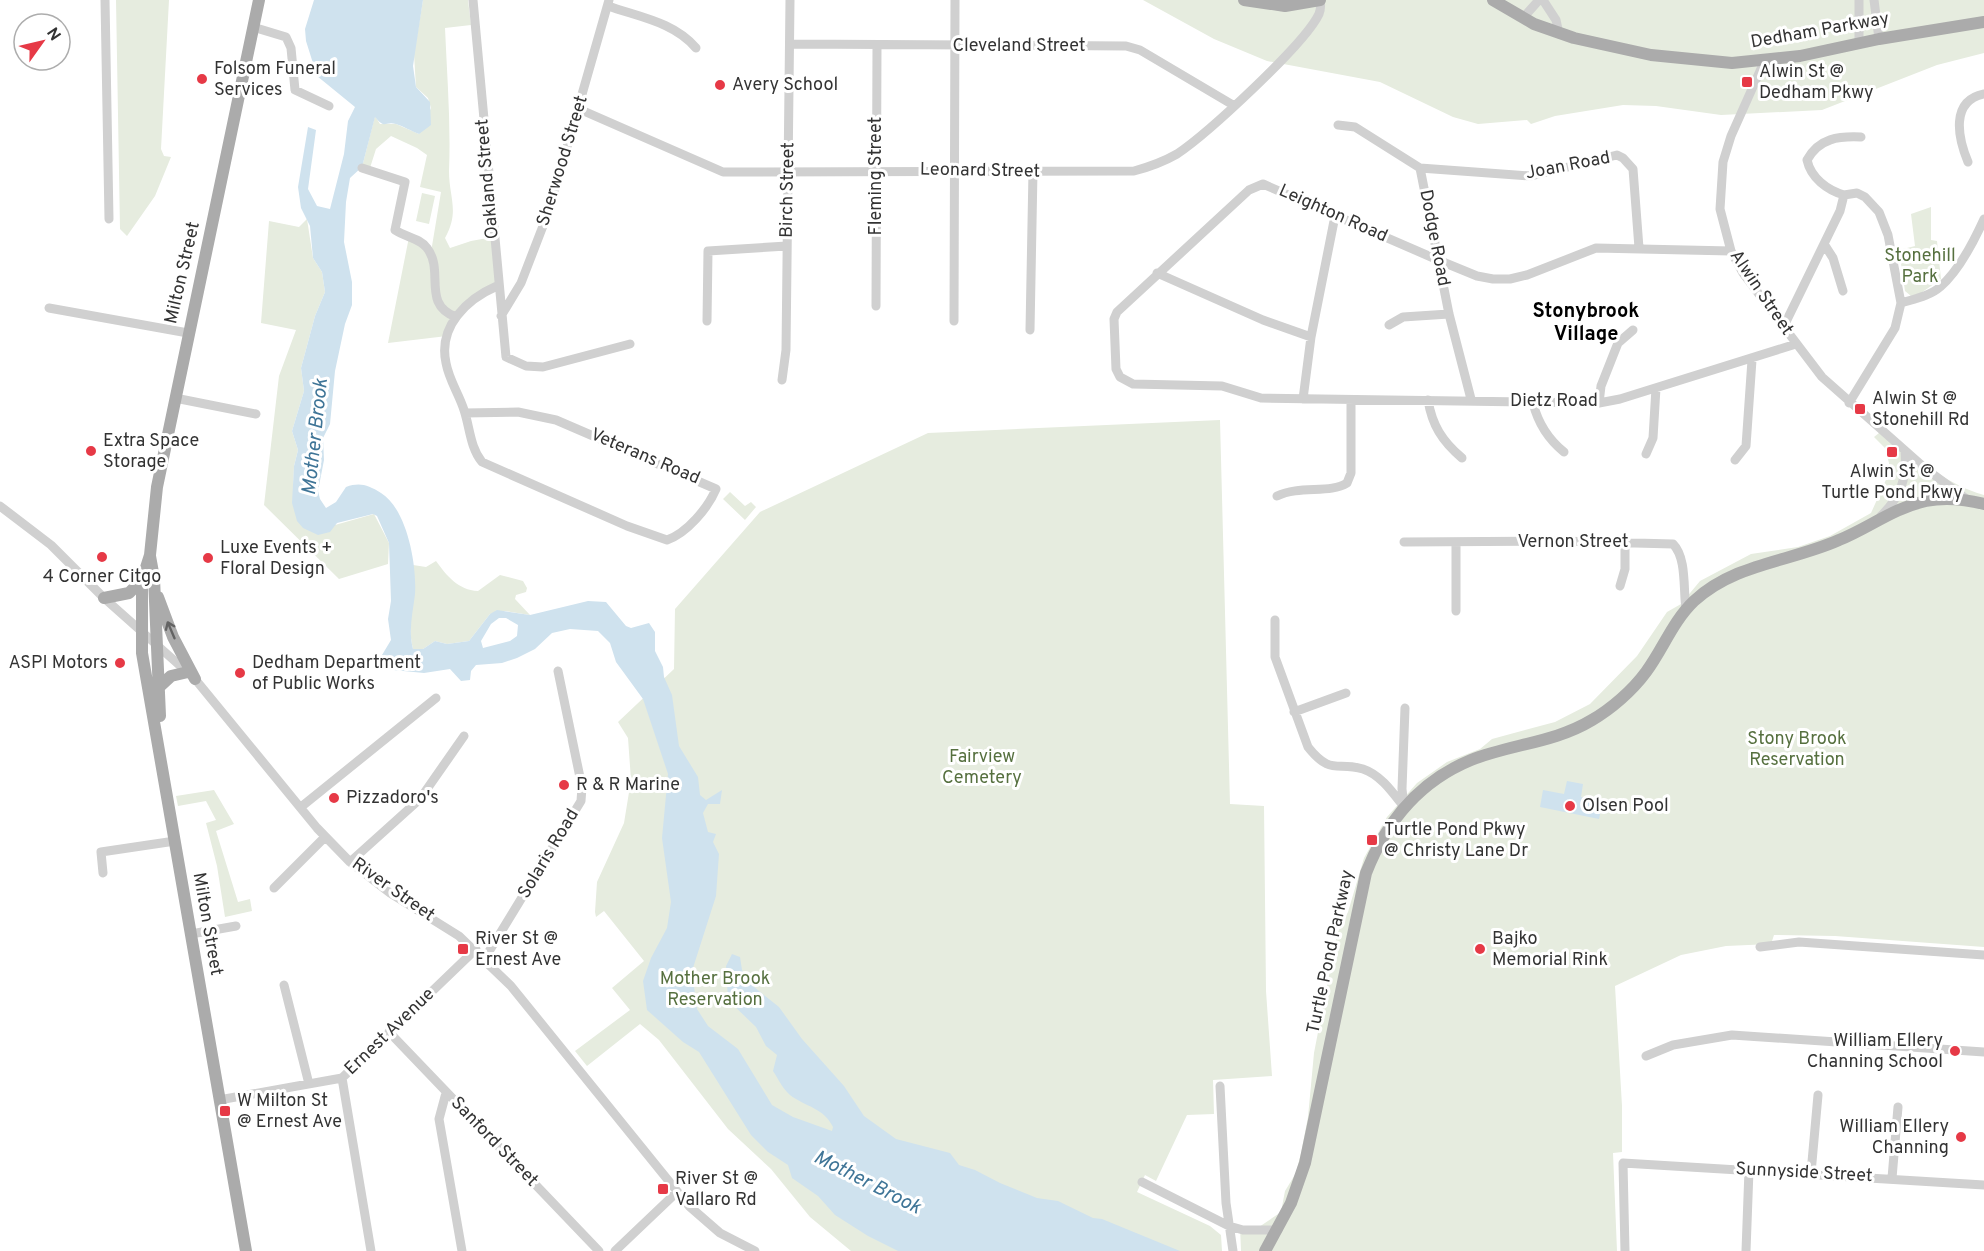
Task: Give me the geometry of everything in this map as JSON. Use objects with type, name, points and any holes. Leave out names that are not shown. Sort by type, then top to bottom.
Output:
[{"type":"main road","name":"Milton Street","points":[[246,1251],[142,653],[141,631],[157,488],[188,333],[213,229],[259,0]]},
{"type":"main road","points":[[1244,0],[1285,6],[1320,0]]},
{"type":"main road","name":"Dedham Parkway","points":[[1493,0],[1523,18],[1559,34],[1651,55],[1716,62],[1764,62],[1879,39],[1984,22]]},
{"type":"main road","name":"Turtle Pond Parkway","points":[[1267,1250],[1297,1190],[1307,1156],[1363,884],[1385,831],[1404,807],[1433,781],[1472,760],[1563,735],[1592,720],[1637,682],[1686,609],[1727,578],[1772,562],[1811,552],[1905,507],[1948,498],[1984,504]]},
{"type":"main road","name":"Milton Street","points":[[148,579],[156,643],[162,765]]},
{"type":"main road","points":[[104,598],[129,593],[148,579],[192,676],[171,676],[159,688]]},
{"type":"street","points":[[105,0],[110,219]]},
{"type":"street","name":"Oakland Street","points":[[473,0],[506,357],[518,364],[543,367],[630,344]]},
{"type":"street","name":"Birch Street","points":[[782,380],[786,350],[790,0]]},
{"type":"street","points":[[954,321],[955,0]]},
{"type":"street","name":"Leonard Street","points":[[579,108],[671,147],[716,171],[1122,171],[1146,168],[1178,153],[1262,79],[1313,22],[1320,10],[1320,0]]},
{"type":"street","points":[[1523,18],[1539,0]]},
{"type":"street","points":[[1543,0],[1556,20],[1559,34]]},
{"type":"street","points":[[1859,0],[1859,43]]},
{"type":"street","points":[[1874,0],[1879,39]]},
{"type":"street","points":[[608,3],[673,28],[685,35],[696,48]]},
{"type":"street","name":"Sherwood Street","points":[[501,316],[521,283],[538,242],[608,3]]},
{"type":"street","points":[[253,27],[286,37],[291,48],[296,90],[328,106]]},
{"type":"street","name":"Cleveland Street","points":[[790,44],[1133,47],[1233,105]]},
{"type":"street","name":"Fleming Street","points":[[876,306],[877,45]]},
{"type":"street","name":"Alwin Street","points":[[1764,62],[1731,136],[1723,162],[1720,209],[1731,251],[1743,273],[1822,377],[1905,452],[1943,484],[1968,500]]},
{"type":"street","points":[[1968,162],[1960,143],[1960,114],[1964,105],[1975,96],[1984,94]]},
{"type":"street","name":"Dodge Road","points":[[1338,125],[1355,127],[1420,168],[1449,314],[1471,399]]},
{"type":"street","points":[[1849,403],[1895,328],[1901,303],[1888,235],[1880,212],[1865,197],[1857,193],[1844,195],[1832,192],[1818,180],[1809,168],[1807,159],[1813,150],[1826,141],[1842,136],[1861,137]]},
{"type":"street","name":"Joan Road","points":[[1420,168],[1531,176],[1617,156],[1623,158],[1632,169],[1639,248]]},
{"type":"street","points":[[362,168],[405,182],[395,230],[427,247],[433,259],[439,306],[446,313],[456,317]]},
{"type":"street","points":[[1030,330],[1034,171]]},
{"type":"street","name":"Leighton Road","points":[[1303,399],[1262,398],[1222,386],[1133,384],[1120,376],[1116,369],[1114,320],[1117,312],[1157,273],[1256,185],[1269,185],[1335,216],[1477,276],[1510,279],[1596,248],[1731,251]]},
{"type":"street","points":[[1783,328],[1840,211],[1844,195]]},
{"type":"street","points":[[1303,399],[1311,337],[1335,216]]},
{"type":"street","points":[[1901,303],[1924,297],[1940,288],[1951,275],[1984,219]]},
{"type":"street","points":[[1824,244],[1833,258],[1844,291]]},
{"type":"street","points":[[707,321],[708,251],[787,246]]},
{"type":"street","points":[[1157,273],[1263,320],[1311,337]]},
{"type":"street","name":"Veterans Road","points":[[465,413],[518,412],[556,420],[716,489],[704,509],[680,533],[667,540],[489,467],[482,462],[474,449],[465,413],[444,354],[447,336],[456,317],[472,299],[498,286]]},
{"type":"street","points":[[50,308],[188,333]]},
{"type":"street","points":[[1389,325],[1403,317],[1449,314]]},
{"type":"street","points":[[1599,403],[1601,386],[1618,343],[1633,330]]},
{"type":"street","name":"Dietz Road","points":[[1303,399],[1351,401],[1471,399],[1533,403],[1599,403],[1752,360],[1796,344]]},
{"type":"street","points":[[1735,460],[1746,446],[1752,360]]},
{"type":"street","points":[[1646,453],[1653,438],[1656,388]]},
{"type":"street","points":[[175,398],[256,414]]},
{"type":"street","points":[[1428,400],[1431,419],[1446,445],[1461,458]]},
{"type":"street","points":[[1277,496],[1291,489],[1338,487],[1347,483],[1352,473],[1351,401]]},
{"type":"street","points":[[1533,403],[1536,417],[1550,440],[1564,452]]},
{"type":"street","points":[[1879,519],[1892,506],[1903,487],[1906,477],[1905,452]]},
{"type":"street","name":"River Street","points":[[0,506],[51,545],[104,598],[192,676],[325,837],[350,862],[377,884],[450,929],[476,950],[515,992],[677,1192],[714,1229],[755,1251]]},
{"type":"street","points":[[1620,586],[1625,569],[1625,542]]},
{"type":"street","name":"Vernon Street","points":[[1404,543],[1625,542],[1673,544],[1678,549],[1686,609]]},
{"type":"street","points":[[1456,543],[1456,611]]},
{"type":"street","points":[[1275,620],[1275,657],[1308,747],[1315,756],[1331,766],[1362,768],[1372,773],[1382,780],[1404,807]]},
{"type":"street","name":"Solaris Road","points":[[484,958],[581,801],[582,787],[558,670]]},
{"type":"street","points":[[1294,712],[1346,693]]},
{"type":"street","points":[[301,807],[436,698]]},
{"type":"street","points":[[1404,807],[1402,789],[1405,708]]},
{"type":"street","points":[[350,862],[420,799],[464,736]]},
{"type":"street","points":[[274,888],[325,837]]},
{"type":"street","points":[[103,873],[101,852],[175,841]]},
{"type":"street","points":[[191,934],[236,926]]},
{"type":"street","points":[[1760,947],[1799,942],[1984,955]]},
{"type":"street","name":"Ernest Avenue","points":[[218,1095],[342,1078],[476,950]]},
{"type":"street","points":[[284,985],[309,1084]]},
{"type":"street","name":"Sanford Street","points":[[389,1032],[599,1251]]},
{"type":"street","points":[[1646,1056],[1674,1046],[1732,1035],[1984,1052]]},
{"type":"street","points":[[342,1078],[371,1251]]},
{"type":"street","points":[[1220,1086],[1229,1226],[1233,1251]]},
{"type":"street","points":[[446,1093],[439,1119],[462,1251]]},
{"type":"street","points":[[1811,1173],[1818,1095]]},
{"type":"street","points":[[1892,1178],[1898,1107]]},
{"type":"street","name":"Sunnyside Street","points":[[1625,1251],[1623,1163],[1984,1185]]},
{"type":"street","points":[[1746,1251],[1749,1170]]},
{"type":"street","points":[[1142,1182],[1229,1226],[1243,1230],[1278,1230]]},
{"type":"street","points":[[615,1251],[677,1192]]},
{"type":"green space","points":[[116,0],[169,0],[161,149],[164,156],[171,157],[155,196],[127,236],[120,229]]},
{"type":"green space","points":[[423,0],[468,0],[471,25],[445,28],[449,181],[453,212],[445,238],[450,248],[493,237],[497,286],[479,295],[447,336],[388,343],[409,237],[431,252],[441,192],[420,187],[427,155],[391,136],[376,149],[369,171],[362,167],[375,116],[380,124],[396,124],[419,134],[431,108],[428,98],[416,87],[414,54]]},
{"type":"green space","points":[[1143,0],[1984,0],[1984,53],[1937,65],[1822,110],[1721,115],[1656,106],[1623,105],[1555,116],[1531,124],[1527,120],[1478,124],[1453,117],[1380,82],[1267,61],[1214,39]]},
{"type":"green space","points":[[422,193],[435,196],[429,224],[416,221]]},
{"type":"green space","name":"Stonehill Park","points":[[1931,207],[1931,240],[1937,241],[1941,279],[1921,293],[1911,296],[1905,291],[1899,250],[1915,246],[1911,214]]},
{"type":"green space","points":[[307,219],[313,258],[322,272],[325,292],[315,316],[301,368],[304,391],[292,431],[298,450],[294,466],[293,492],[335,525],[374,514],[389,543],[388,564],[339,579],[264,505],[279,376],[296,330],[261,323],[269,221],[299,227]]},
{"type":"green space","name":"Fairview Cemetery","points":[[1220,420],[1230,804],[1264,806],[1266,991],[1272,1076],[1213,1080],[1214,1114],[1187,1115],[1156,1181],[1145,1175],[1137,1192],[1210,1226],[1221,1235],[1222,1251],[851,1251],[810,1217],[771,1169],[728,1129],[659,1040],[640,1024],[587,1066],[575,1051],[630,1010],[612,988],[644,961],[604,911],[596,917],[595,912],[597,882],[624,823],[631,780],[628,738],[618,722],[674,669],[675,609],[760,512],[928,433]]},
{"type":"green space","name":"Stony Brook Reservation","points":[[1884,429],[1943,476],[1984,495],[1984,947],[1835,936],[1774,935],[1771,944],[1726,946],[1681,955],[1615,986],[1622,1106],[1622,1152],[1613,1153],[1617,1251],[1241,1251],[1240,1226],[1259,1227],[1281,1212],[1285,1191],[1296,1173],[1308,1117],[1314,1053],[1337,934],[1348,912],[1364,858],[1387,817],[1417,783],[1447,762],[1480,749],[1492,739],[1555,722],[1590,704],[1637,656],[1667,612],[1681,604],[1700,581],[1751,554],[1798,547],[1830,536],[1871,513],[1889,473],[1885,448],[1874,437]]},
{"type":"green space","points":[[730,492],[745,506],[751,502],[756,507],[745,520],[723,499]]},
{"type":"green space","points":[[436,561],[454,581],[471,590],[478,591],[500,575],[523,581],[527,588],[526,592],[516,595],[515,599],[530,615],[505,611],[490,614],[469,641],[447,644],[435,641],[423,649],[413,649],[410,628],[413,565],[426,567]]},
{"type":"green space","points":[[214,790],[234,824],[216,831],[238,902],[250,899],[252,911],[225,917],[217,866],[206,823],[216,820],[206,801],[178,806],[176,796]]},
{"type":"water","name":"Mother Brook","points":[[314,0],[423,0],[413,66],[416,87],[430,102],[431,125],[419,134],[396,124],[383,124],[375,117],[362,167],[350,178],[344,242],[352,282],[352,305],[345,324],[335,371],[330,424],[323,438],[324,460],[318,491],[326,508],[336,502],[346,487],[364,485],[381,493],[398,511],[404,524],[414,568],[415,594],[411,628],[413,649],[423,649],[435,641],[447,644],[469,641],[490,614],[497,610],[530,615],[588,601],[606,602],[626,626],[631,628],[649,623],[655,632],[655,651],[672,695],[679,746],[698,777],[700,795],[706,800],[722,790],[720,804],[708,804],[703,813],[708,832],[716,834],[713,842],[719,854],[716,896],[692,971],[697,1009],[708,1026],[738,1049],[772,1105],[793,1117],[832,1131],[833,1127],[825,1116],[785,1090],[773,1071],[777,1055],[766,1046],[756,1027],[728,1000],[726,966],[732,954],[740,957],[742,970],[754,987],[779,1007],[802,1039],[844,1086],[864,1116],[896,1139],[950,1153],[959,1165],[975,1170],[1000,1183],[1037,1198],[1058,1201],[1093,1218],[1102,1219],[1180,1251],[898,1251],[868,1236],[835,1215],[818,1196],[792,1178],[788,1165],[768,1152],[751,1135],[699,1052],[683,1042],[647,1010],[643,981],[651,958],[667,928],[671,902],[662,838],[668,774],[643,699],[616,662],[610,643],[598,631],[570,629],[552,633],[535,649],[517,658],[502,663],[476,665],[471,671],[470,680],[461,681],[450,669],[424,673],[393,670],[382,655],[391,640],[388,619],[391,601],[389,543],[377,516],[373,514],[337,523],[330,532],[318,535],[303,528],[297,521],[292,503],[294,466],[298,450],[292,431],[304,391],[301,368],[315,316],[325,292],[322,272],[313,258],[310,226],[301,208],[298,187],[308,127],[316,130],[308,189],[317,206],[330,209],[344,154],[348,121],[355,107],[317,76],[306,41],[305,29]],"holes":[[[499,618],[506,618],[518,625],[517,636],[510,641],[483,648],[481,641],[491,624]]]},
{"type":"water","points":[[1567,781],[1583,784],[1581,797],[1603,801],[1599,819],[1540,807],[1543,790],[1564,794]]},
{"type":"place","name":"Folsom Funeral Services","points":[[202,79]]},
{"type":"place","name":"Alwin St @ Dedham Pkwy","points":[[1747,82]]},
{"type":"place","name":"Avery School","points":[[720,85]]},
{"type":"place","name":"Alwin St @ Stonehill Rd","points":[[1860,409]]},
{"type":"place","name":"Extra Space Storage","points":[[91,451]]},
{"type":"place","name":"Alwin St @ Turtle Pond Pkwy","points":[[1892,452]]},
{"type":"place","name":"4 Corner Citgo","points":[[102,557]]},
{"type":"place","name":"Luxe Events + Floral Design","points":[[208,558]]},
{"type":"place","name":"ASPI Motors","points":[[120,663]]},
{"type":"place","name":"Dedham Department of Public Works","points":[[240,673]]},
{"type":"place","name":"R & R Marine","points":[[564,785]]},
{"type":"place","name":"Pizzadoro's","points":[[334,798]]},
{"type":"place","name":"Olsen Pool","points":[[1570,806]]},
{"type":"place","name":"Turtle Pond Pkwy @ Christy Lane Dr","points":[[1372,840]]},
{"type":"place","name":"River St @ Ernest Ave","points":[[463,949]]},
{"type":"place","name":"Bajko Memorial Rink","points":[[1480,949]]},
{"type":"place","name":"William Ellery Channing School","points":[[1955,1051]]},
{"type":"place","name":"W Milton St @ Ernest Ave","points":[[225,1111]]},
{"type":"place","name":"William Ellery Channing","points":[[1961,1137]]},
{"type":"place","name":"River St @ Vallaro Rd","points":[[663,1189]]},
{"type":"district","name":"Stonybrook Village","points":[[1586,324]]},
{"type":"park label","name":"Mother Brook Reservation","points":[[715,989]]}]
